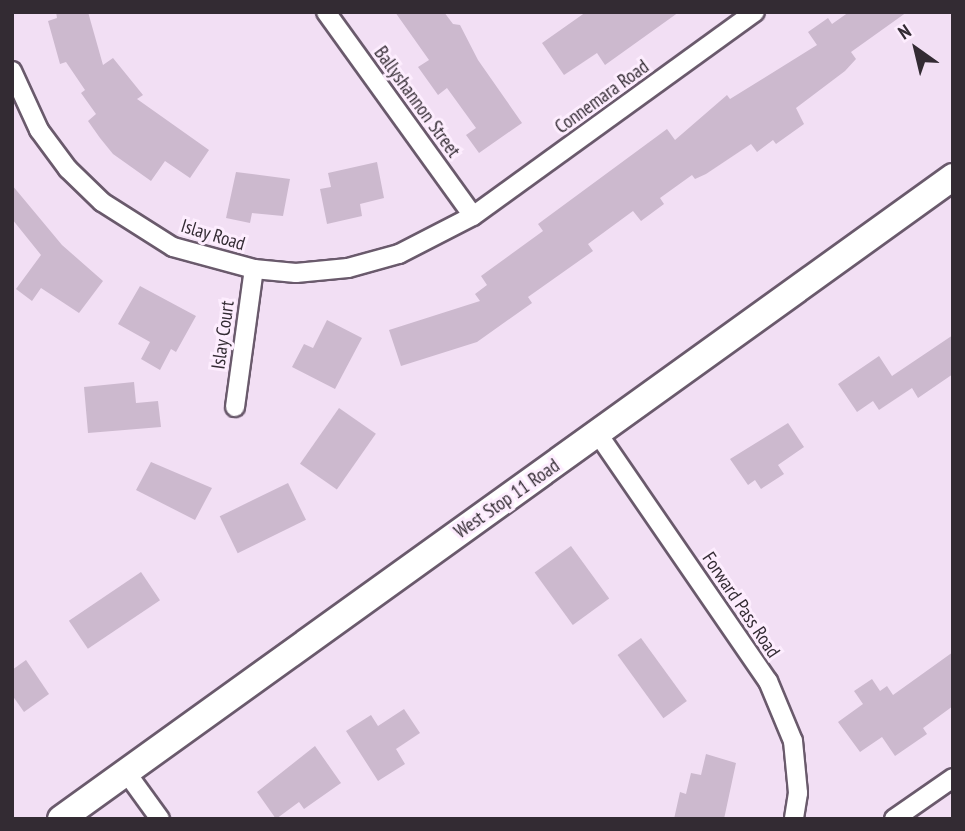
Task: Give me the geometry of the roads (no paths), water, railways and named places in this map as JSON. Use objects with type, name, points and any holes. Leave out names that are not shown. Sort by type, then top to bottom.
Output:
[{"type":"main road","name":"West Stop 11 Road","points":[[61,819],[953,177]]},
{"type":"street","name":"Ballyshannon Street","points":[[326,12],[473,216]]},
{"type":"street","name":"Connemara Road","points":[[473,216],[755,12]]},
{"type":"street","name":"Islay Road","points":[[12,71],[39,130],[68,169],[102,202],[173,247],[254,269],[296,273],[348,268],[399,254],[473,216]]},
{"type":"street","name":"Islay Court","points":[[235,407],[254,269]]},
{"type":"street","name":"Forward Pass Road","points":[[598,434],[768,681],[793,741],[798,793],[794,819]]},
{"type":"street","points":[[127,772],[160,819]]},
{"type":"street","points":[[894,819],[953,778]]}]
